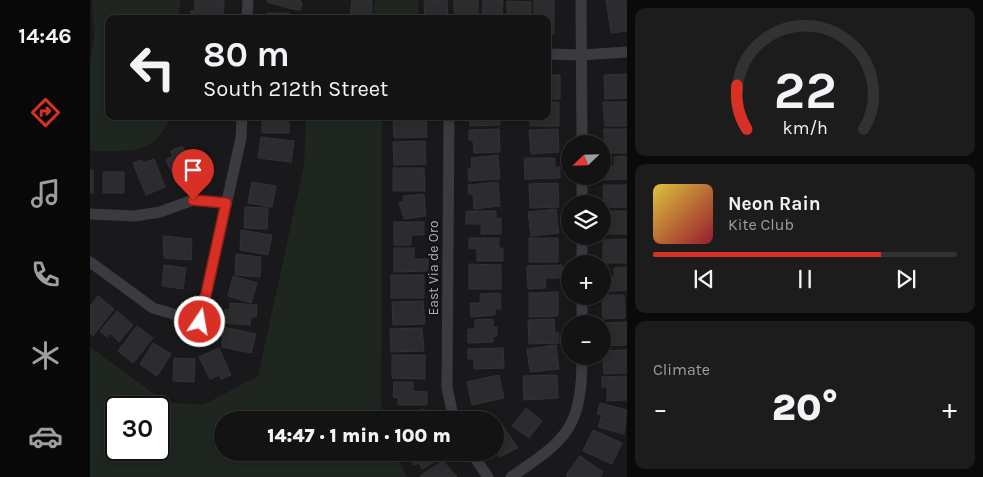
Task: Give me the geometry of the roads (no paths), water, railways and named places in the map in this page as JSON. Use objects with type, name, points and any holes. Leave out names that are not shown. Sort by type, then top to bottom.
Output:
[{"type":"street","points":[[247,15],[248,0]]},
{"type":"street","points":[[581,0],[582,135]]},
{"type":"street","points":[[551,54],[582,56],[627,52]]},
{"type":"street","points":[[90,262],[153,308],[200,322],[240,138],[242,120]]},
{"type":"street","name":"East Via de Oro","points":[[449,120],[447,388],[452,411]]},
{"type":"street","points":[[90,214],[135,216],[160,212],[193,200],[226,203]]},
{"type":"street","points":[[511,477],[549,451],[566,433],[576,412],[582,388],[582,365]]},
{"type":"street","points":[[477,461],[488,477]]}]
